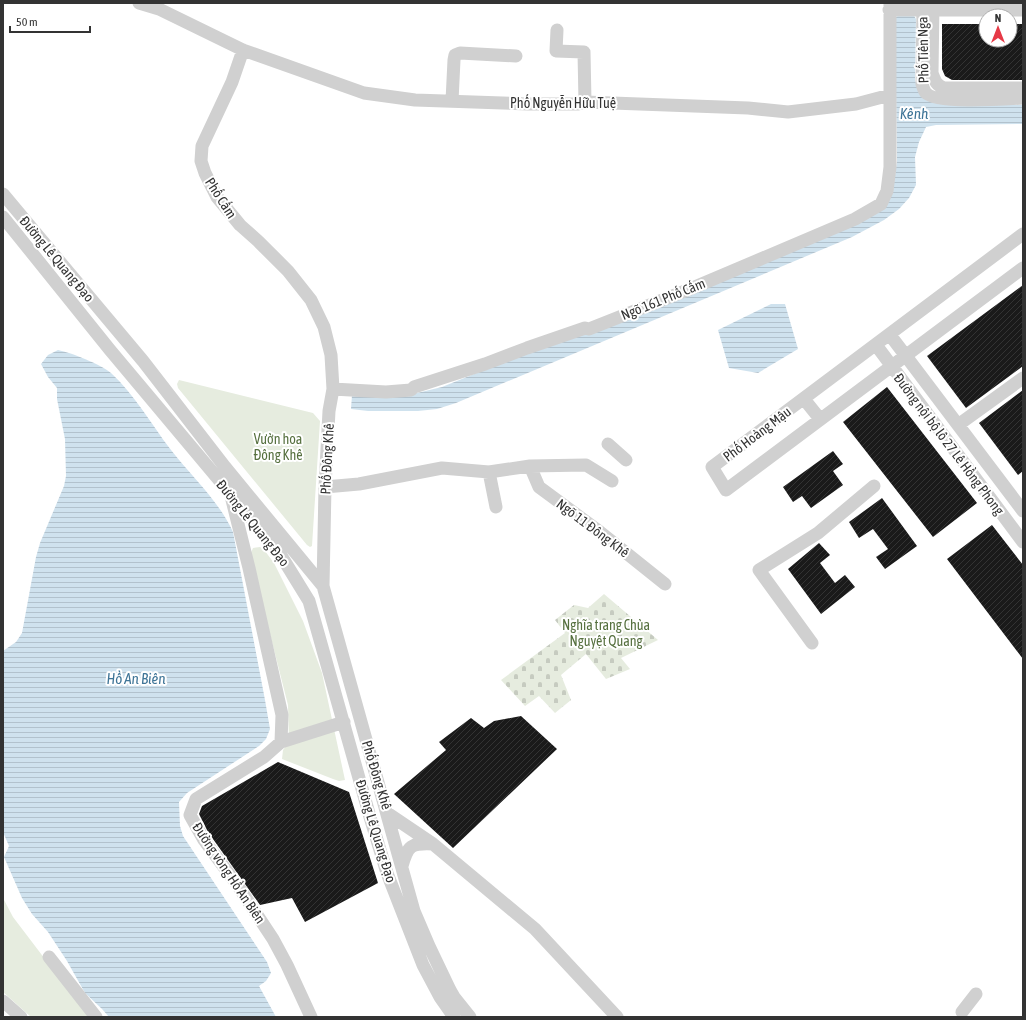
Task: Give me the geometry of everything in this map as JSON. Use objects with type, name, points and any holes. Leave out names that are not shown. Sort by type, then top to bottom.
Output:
[{"type":"street","points":[[139,3],[158,9],[243,50]]},
{"type":"street","points":[[890,7],[1007,7],[1023,10]]},
{"type":"street","name":"Ngõ 161 Phố Cấm","points":[[333,389],[386,392],[411,390],[419,392],[487,368],[548,344],[587,332],[588,329],[690,289],[848,222],[881,204],[887,191],[890,167],[890,7]]},
{"type":"street","name":"Phố Tiên Nga","points":[[928,7],[932,73],[934,81],[938,85],[944,88],[1023,88]]},
{"type":"street","name":"Phố Tiên Nga","points":[[928,7],[922,84],[926,93],[933,97],[952,100],[1023,98]]},
{"type":"street","points":[[557,30],[556,51],[584,52],[585,102]]},
{"type":"street","name":"Phố Nguyễn Hữu Tuệ","points":[[243,50],[364,93],[415,100],[528,104],[578,104],[585,102],[748,108],[788,112],[856,104],[890,95]]},
{"type":"street","name":"Phố Cấm","points":[[243,50],[232,82],[202,146],[201,161],[217,197],[240,225],[283,266],[311,300],[324,327],[331,355],[333,389],[329,411]]},
{"type":"street","points":[[452,101],[455,55],[516,56]]},
{"type":"street","name":"Đường Lê Quang Đạo","points":[[3,194],[142,361],[225,467],[324,586]]},
{"type":"street","name":"Đường Lê Quang Đạo","points":[[3,217],[110,350],[277,549],[309,601],[370,817],[388,873],[423,965],[440,997],[454,1017]]},
{"type":"street","name":"Phố Hoàng Mậu","points":[[1023,234],[712,467],[726,490],[1023,268]]},
{"type":"street","points":[[890,335],[1023,511]]},
{"type":"street","name":"Đường nội bộ lô 27 Lê Hồng Phong","points":[[876,345],[1023,542]]},
{"type":"street","points":[[958,425],[1023,378]]},
{"type":"street","points":[[804,399],[820,419]]},
{"type":"street","name":"Phố Đông Khê","points":[[329,411],[325,486],[324,586],[387,813],[433,844],[536,929],[617,1017]]},
{"type":"street","points":[[608,444],[626,460]]},
{"type":"street","points":[[325,486],[358,484],[442,468],[489,472],[530,466],[586,465],[612,481]]},
{"type":"street","name":"Ngõ 11 Đông Khê","points":[[530,466],[539,487],[600,532],[665,584]]},
{"type":"street","points":[[225,467],[282,715],[281,742]]},
{"type":"street","points":[[489,472],[496,507]]},
{"type":"street","points":[[812,643],[759,570],[818,533],[874,486]]},
{"type":"street","points":[[309,601],[324,586]]},
{"type":"street","name":"Đường vòng Hồ An Biên","points":[[311,1017],[273,939],[238,886],[204,840],[190,815],[196,799],[264,757],[281,742],[344,722]]},
{"type":"street","points":[[370,817],[387,813]]},
{"type":"street","name":"Đường Lê Quang Đạo","points":[[387,813],[414,911],[428,946],[454,997],[470,1017]]},
{"type":"street","points":[[402,866],[406,852],[412,846],[418,843],[433,844]]},
{"type":"street","points":[[49,957],[96,1017]]},
{"type":"street","points":[[962,1012],[976,994]]},
{"type":"street","points":[[3,1001],[21,1017]]},
{"type":"green space","name":"Vườn hoa Đông Khê","points":[[179,380],[313,413],[320,421],[312,546],[310,547],[307,545],[178,388],[177,384]]},
{"type":"green space","points":[[260,547],[274,563],[303,621],[322,673],[345,780],[339,781],[333,779],[282,759],[283,750],[289,742],[288,705],[250,555],[253,548]]},
{"type":"green space","name":"Nghĩa trang Chùa Nguyệt Quang","points":[[604,594],[658,640],[621,658],[630,669],[606,679],[586,654],[561,675],[571,700],[555,713],[539,696],[525,706],[501,680],[565,633],[555,620],[574,605],[588,608]]},
{"type":"green space","points":[[3,898],[13,917],[89,1017],[31,1017],[3,992]]},
{"type":"water","name":"Kênh","points":[[901,14],[913,14],[916,19],[915,80],[920,95],[926,100],[949,105],[1023,105],[1023,124],[936,125],[926,127],[919,142],[915,157],[916,185],[909,198],[899,209],[884,220],[852,237],[456,403],[437,409],[418,411],[368,411],[351,409],[352,395],[417,393],[442,387],[628,312],[869,207],[893,190],[897,161],[895,22],[896,17]]},
{"type":"water","points":[[771,304],[785,304],[798,349],[758,373],[729,368],[718,330]]},
{"type":"water","name":"Hồ An Biên","points":[[58,350],[78,356],[100,366],[111,373],[120,382],[171,450],[213,500],[233,532],[270,729],[266,739],[259,746],[187,793],[179,802],[180,826],[183,836],[267,962],[271,973],[266,981],[259,986],[276,1017],[109,1017],[85,993],[67,961],[48,932],[32,914],[22,898],[4,857],[9,846],[3,832],[3,651],[16,642],[22,633],[36,557],[40,543],[64,486],[66,476],[65,439],[57,399],[57,388],[48,377],[41,364],[48,355]]},
{"type":"building","points":[[942,24],[978,24],[978,48],[1018,48],[1018,24],[1023,24],[1023,80],[952,80],[945,76],[942,69]]},
{"type":"building","points":[[1023,285],[1023,366],[966,408],[927,356]]},
{"type":"building","points":[[887,387],[977,503],[933,537],[843,422]]},
{"type":"building","points":[[1023,390],[1023,471],[1018,475],[979,423]]},
{"type":"building","points":[[833,451],[843,464],[833,471],[843,485],[811,508],[802,496],[793,502],[783,487]]},
{"type":"building","points":[[882,498],[917,546],[885,569],[876,557],[888,549],[873,529],[859,538],[849,522]]},
{"type":"building","points":[[992,525],[1023,565],[1023,659],[947,559]]},
{"type":"building","points":[[819,543],[830,555],[820,563],[835,583],[845,575],[855,587],[821,614],[788,569]]},
{"type":"building","points":[[521,716],[557,749],[453,848],[394,794],[446,750],[439,742],[471,718],[484,728],[494,721]]},
{"type":"building","points":[[278,762],[349,792],[378,883],[305,922],[292,898],[260,905],[208,832],[199,814],[202,806]]}]
